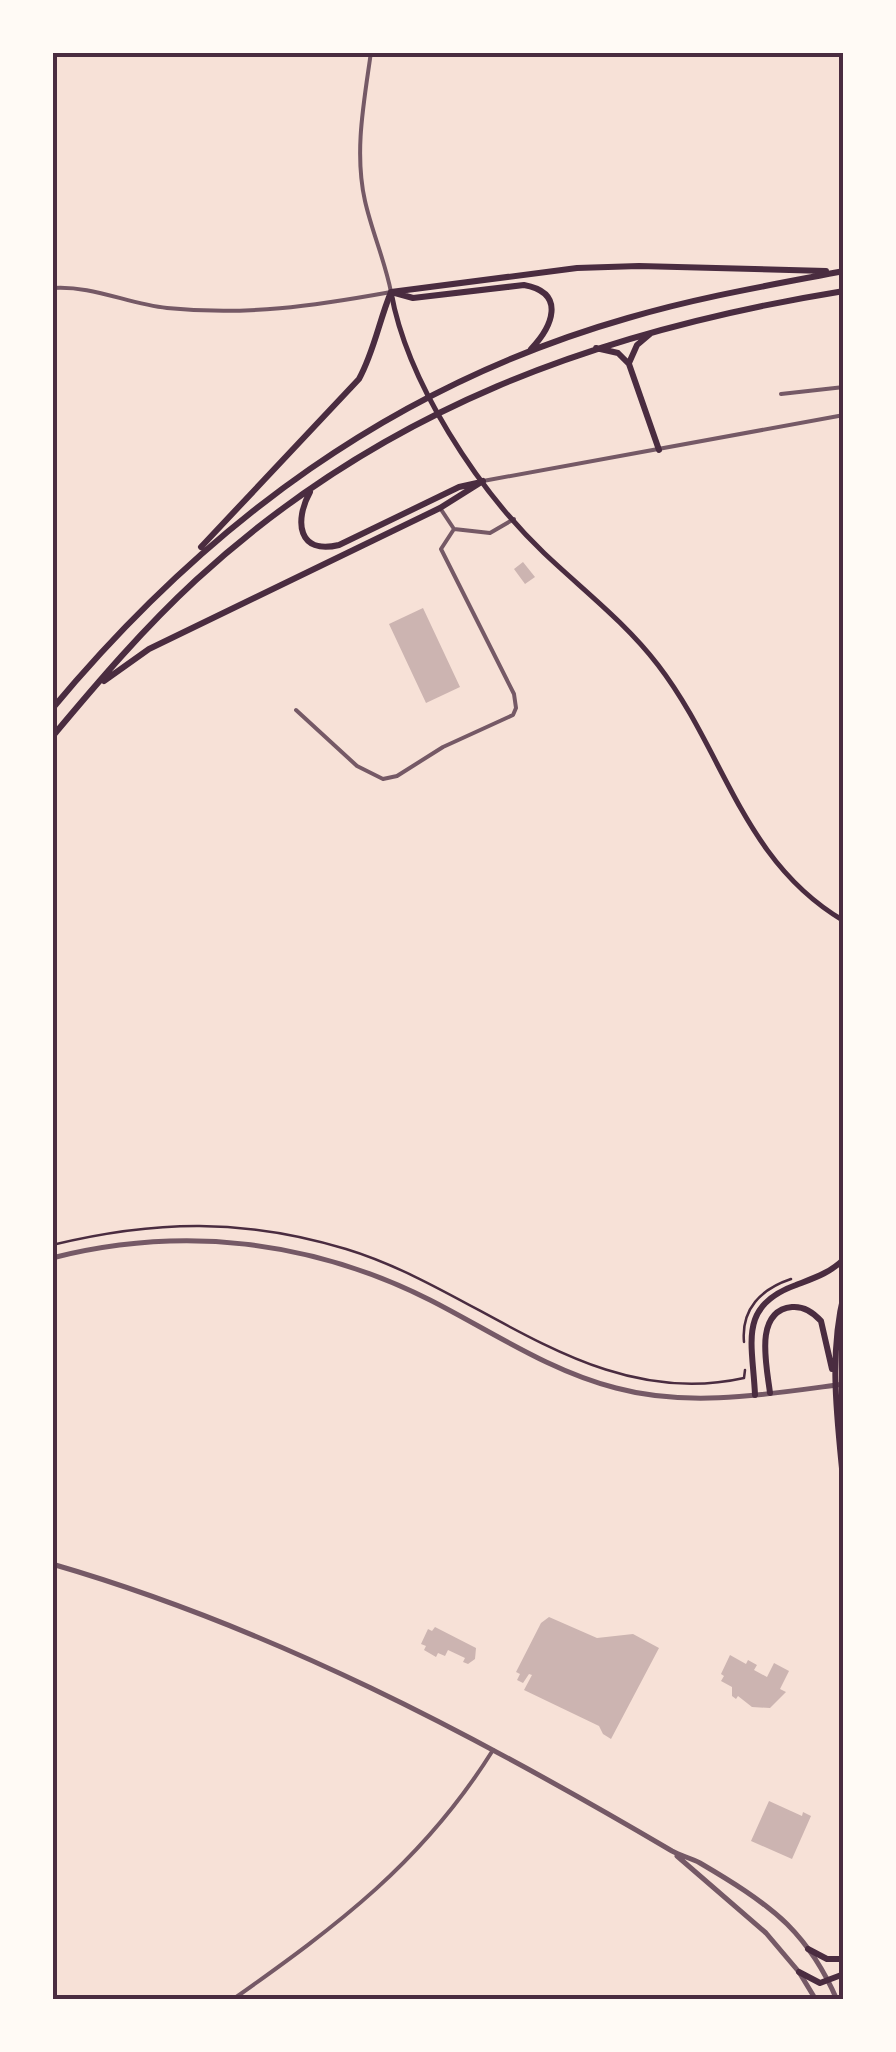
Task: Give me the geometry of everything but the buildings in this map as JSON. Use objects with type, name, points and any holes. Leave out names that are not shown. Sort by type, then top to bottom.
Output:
[{"type":"main road","points":[[392,292],[576,268],[843,271]]},
{"type":"main road","points":[[52,709],[120,632],[188,564],[288,482],[366,431],[464,379],[530,350],[627,318],[710,297],[843,271]]},
{"type":"main road","points":[[392,292],[413,298],[524,285],[538,288],[550,302],[552,315],[547,332],[530,350]]},
{"type":"main road","points":[[52,737],[134,642],[195,581],[262,524],[376,448],[474,395],[594,348],[656,330],[844,291]]},
{"type":"main road","points":[[392,292],[404,340],[418,373],[483,482],[544,553],[628,629],[655,661],[764,849],[798,887],[844,922]]},
{"type":"main road","points":[[188,564],[214,531],[358,379],[370,357],[392,292]]},
{"type":"main road","points":[[629,364],[636,344],[656,330]]},
{"type":"main road","points":[[594,348],[618,354],[629,364],[660,450]]},
{"type":"main road","points":[[310,490],[300,516],[301,528],[312,543],[328,548],[459,487],[483,482]]},
{"type":"main road","points":[[91,691],[149,649],[440,508],[483,482]]},
{"type":"main road","points":[[755,1395],[751,1338],[759,1308],[775,1293],[830,1271],[844,1259]]},
{"type":"main road","points":[[834,1375],[838,1315],[844,1294]]},
{"type":"main road","points":[[770,1393],[766,1328],[786,1308],[800,1308],[821,1320],[834,1375],[844,1490]]},
{"type":"main road","points":[[808,1950],[827,1959],[844,1959]]},
{"type":"main road","points":[[799,1972],[829,1982],[844,1974]]},
{"type":"street","points":[[52,288],[95,291],[151,306],[266,312],[392,292],[365,202],[360,167],[371,52]]},
{"type":"street","points":[[781,394],[844,387]]},
{"type":"street","points":[[483,482],[844,414]]},
{"type":"street","points":[[440,508],[454,529]]},
{"type":"street","points":[[454,529],[490,532],[514,519]]},
{"type":"street","points":[[296,710],[356,766],[383,779],[398,776],[443,747],[512,714],[516,708],[514,694],[441,550],[454,529]]},
{"type":"street","points":[[52,1258],[157,1240],[225,1241],[280,1248],[388,1280],[567,1372],[620,1389],[679,1397],[755,1395],[844,1384]]},
{"type":"street","points":[[52,1564],[246,1630],[602,1807],[676,1854],[740,1907],[799,1972],[816,2000]]},
{"type":"street","points":[[232,2000],[369,1898],[439,1828],[493,1750]]},
{"type":"street","points":[[676,1854],[696,1860],[778,1916],[808,1950],[837,2000]]}]
